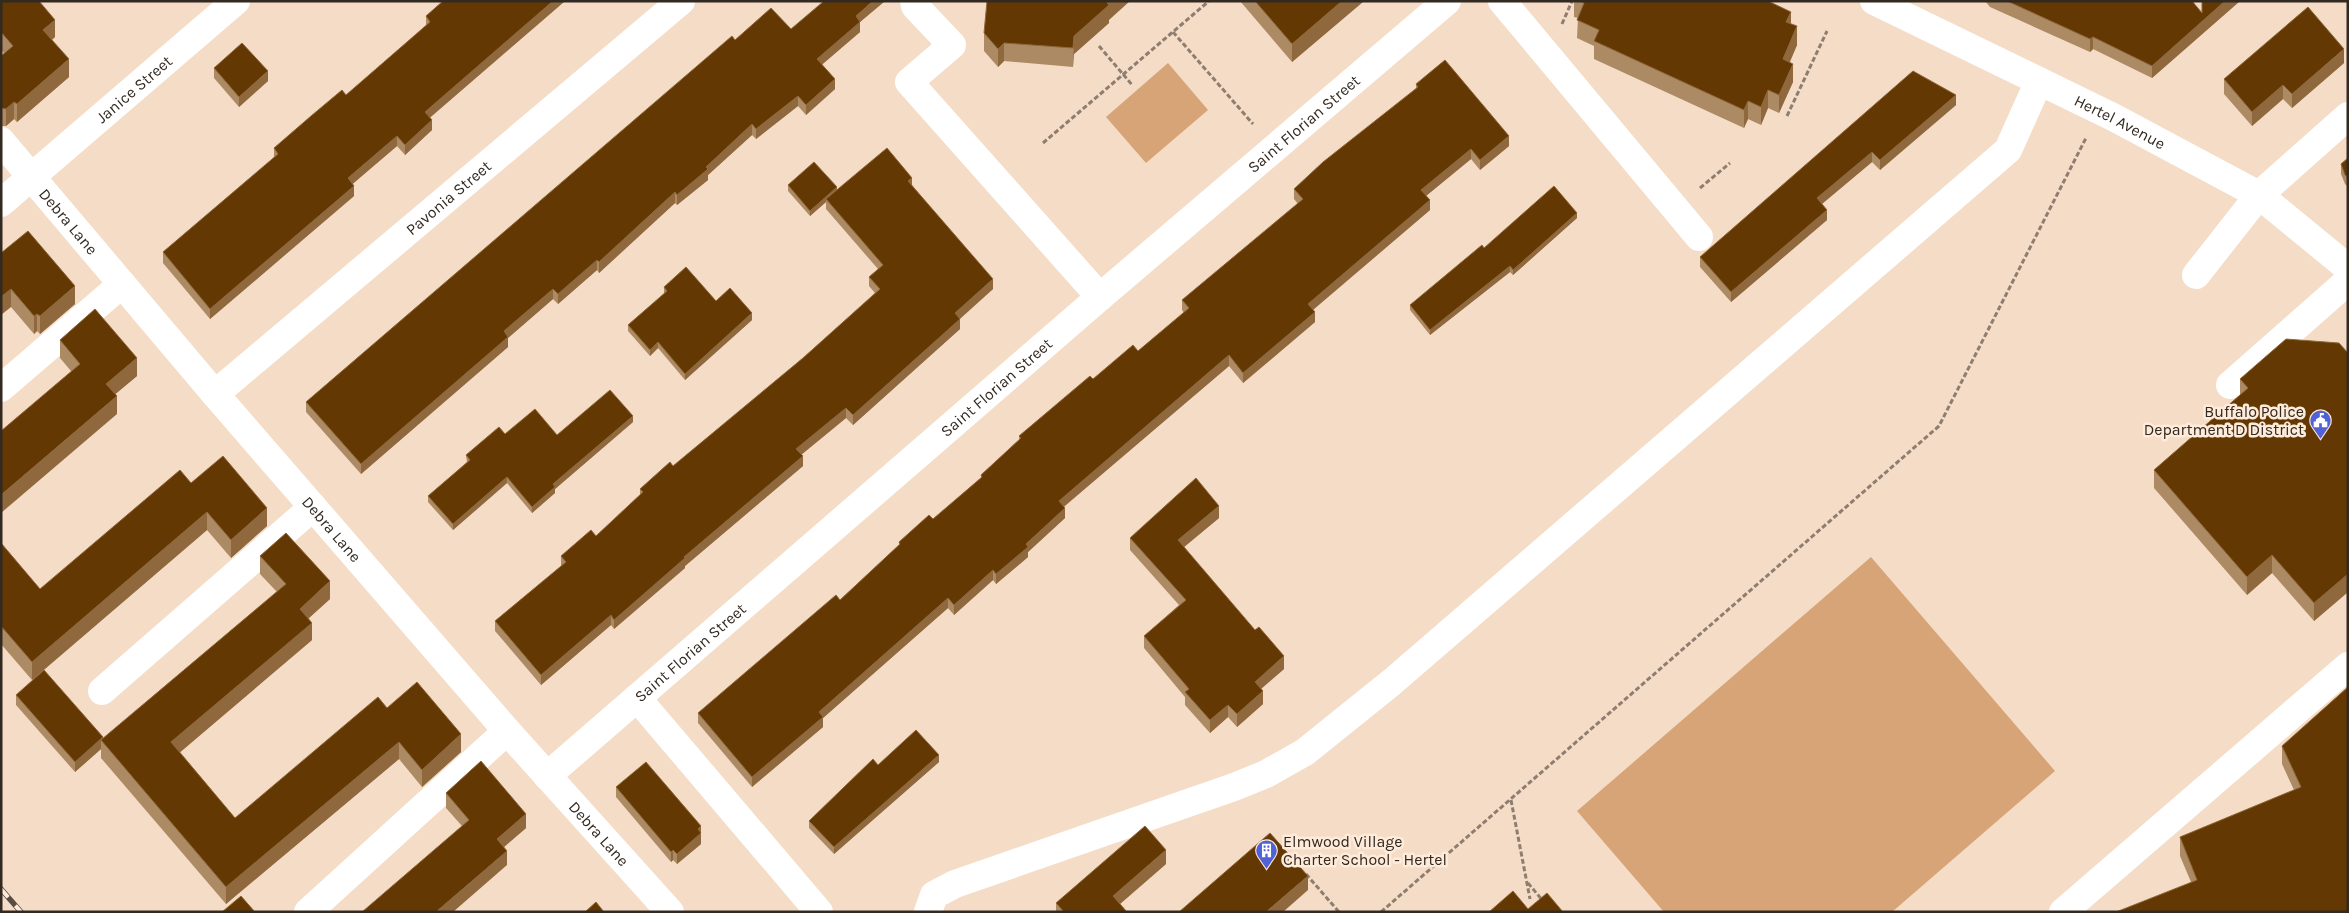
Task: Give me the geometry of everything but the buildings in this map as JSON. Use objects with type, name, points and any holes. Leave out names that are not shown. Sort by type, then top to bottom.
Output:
[{"type":"street","name":"Janice Street","points":[[1,203],[236,1]]},
{"type":"street","name":"Pavonia Street","points":[[215,394],[681,1]]},
{"type":"street","points":[[914,1],[915,6],[952,44],[909,82],[1100,297]]},
{"type":"street","name":"Saint Florian Street","points":[[547,776],[1100,297],[1446,1]]},
{"type":"street","points":[[1502,1],[1699,237]]},
{"type":"street","name":"Hertel Avenue","points":[[1874,1],[2113,117],[2259,195],[2348,268]]},
{"type":"street","points":[[928,912],[934,895],[955,884],[1234,787],[1266,774],[1305,752],[1392,682],[1586,516],[2008,150],[2039,81]]},
{"type":"street","points":[[2196,276],[2259,195],[2348,116]]},
{"type":"street","name":"Debra Lane","points":[[1,141],[215,394],[507,731],[670,912]]},
{"type":"street","points":[[2230,385],[2348,281]]},
{"type":"street","points":[[1,388],[122,284]]},
{"type":"street","points":[[102,691],[313,507]]},
{"type":"street","points":[[2063,912],[2348,666]]},
{"type":"street","points":[[637,698],[819,912]]},
{"type":"street","points":[[308,912],[507,731]]},
{"type":"path","points":[[1043,143],[1209,1]]},
{"type":"path","points":[[1787,116],[1827,31]]},
{"type":"path","points":[[1173,32],[1254,125]]},
{"type":"path","points":[[1099,46],[1133,86]]},
{"type":"path","points":[[1381,912],[1939,426],[2083,143]]},
{"type":"path","points":[[1694,193],[1730,163]]},
{"type":"path","points":[[1511,799],[1530,899]]},
{"type":"path","points":[[1302,870],[1339,912]]},
{"type":"path","points":[[1527,883],[1546,904]]},
{"type":"shaded area","points":[[1168,63],[1208,110],[1146,163],[1106,117]]},
{"type":"shaded area","points":[[1871,557],[2055,771],[1892,912],[1664,912],[1577,811]]},
{"type":"railway","points":[[1,889],[21,912]]},
{"type":"place","name":"Buffalo Police Department D District","points":[[2320,439]]},
{"type":"place","name":"Elmwood Village Charter School - Hertel","points":[[1267,869]]}]
